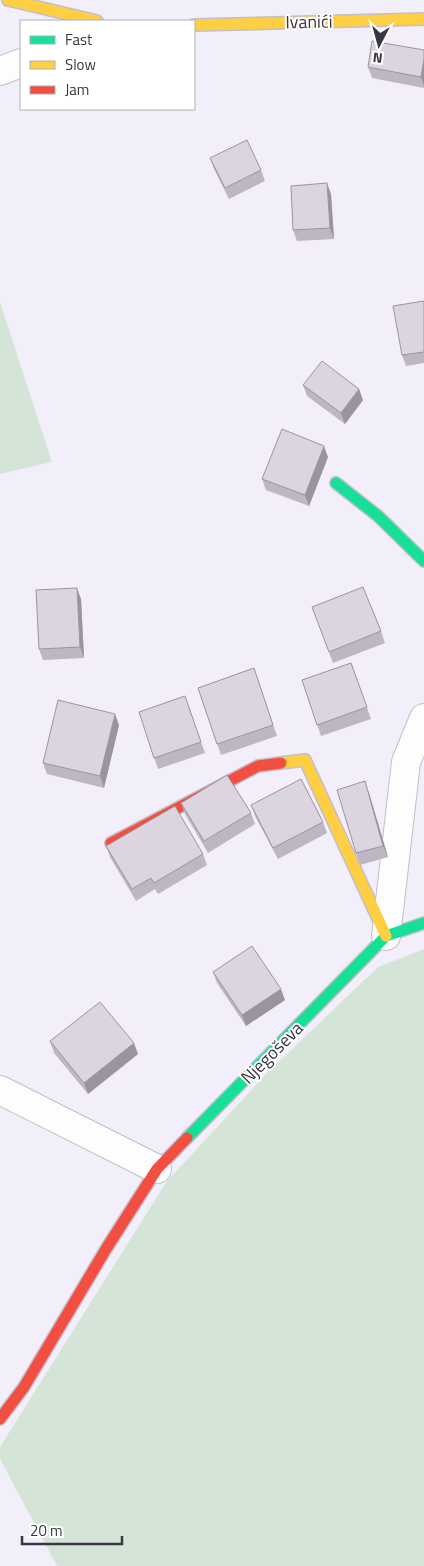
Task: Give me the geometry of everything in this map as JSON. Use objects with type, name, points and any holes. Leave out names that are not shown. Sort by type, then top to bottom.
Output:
[{"type":"street","points":[[8,0],[92,20]]},
{"type":"street","name":"Ivanići","points":[[195,25],[422,22]]},
{"type":"street","points":[[0,71],[20,63]]},
{"type":"street","points":[[336,483],[378,516],[424,561]]},
{"type":"street","points":[[386,936],[415,760],[424,718]]},
{"type":"street","points":[[111,843],[258,766],[305,760],[386,936]]},
{"type":"street","name":"Njegoševa","points":[[0,1419],[24,1386],[106,1248],[157,1169],[386,936],[424,924]]},
{"type":"street","points":[[0,1090],[157,1169]]},
{"type":"green space","points":[[0,302],[52,462],[0,474]]},
{"type":"green space","points":[[424,949],[424,1566],[57,1566],[0,1459],[0,1447],[167,1181],[267,1073],[378,967]]},
{"type":"building","points":[[372,41],[424,50],[421,77],[368,67]]},
{"type":"building","points":[[247,140],[261,170],[225,188],[210,158]]},
{"type":"building","points":[[327,183],[330,228],[293,230],[291,186]]},
{"type":"building","points":[[424,301],[424,352],[402,355],[393,306]]},
{"type":"building","points":[[322,361],[359,389],[341,413],[303,385]]},
{"type":"building","points":[[282,429],[324,446],[305,495],[262,479]]},
{"type":"building","points":[[363,587],[381,631],[329,652],[312,607]]},
{"type":"building","points":[[77,588],[80,647],[39,649],[36,590]]},
{"type":"building","points":[[351,663],[367,707],[317,725],[302,680]]},
{"type":"building","points":[[254,668],[273,725],[217,744],[198,688]]},
{"type":"building","points":[[185,696],[201,742],[154,758],[139,712]]},
{"type":"building","points":[[58,700],[115,714],[100,776],[43,763]]},
{"type":"building","points":[[227,775],[251,813],[204,841],[181,803]]},
{"type":"building","points":[[301,779],[323,822],[273,848],[251,805]]},
{"type":"building","points":[[365,781],[383,846],[356,853],[337,790]]},
{"type":"building","points":[[175,806],[203,854],[154,883],[151,878],[132,889],[106,846]]},
{"type":"building","points":[[252,946],[281,989],[242,1015],[213,972]]},
{"type":"building","points":[[100,1002],[134,1043],[84,1083],[50,1041]]},
{"type":"traffic: fast","points":[[336,483],[378,516],[424,561]]},
{"type":"traffic: fast","points":[[187,1138],[386,936],[424,923]]},
{"type":"traffic: slow","points":[[8,0],[93,20]]},
{"type":"traffic: slow","points":[[195,25],[424,19]]},
{"type":"traffic: slow","points":[[281,763],[305,760],[386,936]]},
{"type":"traffic: jam","points":[[111,843],[258,766],[281,763]]},
{"type":"traffic: jam","points":[[0,1419],[24,1387],[106,1249],[157,1169],[187,1138]]}]
